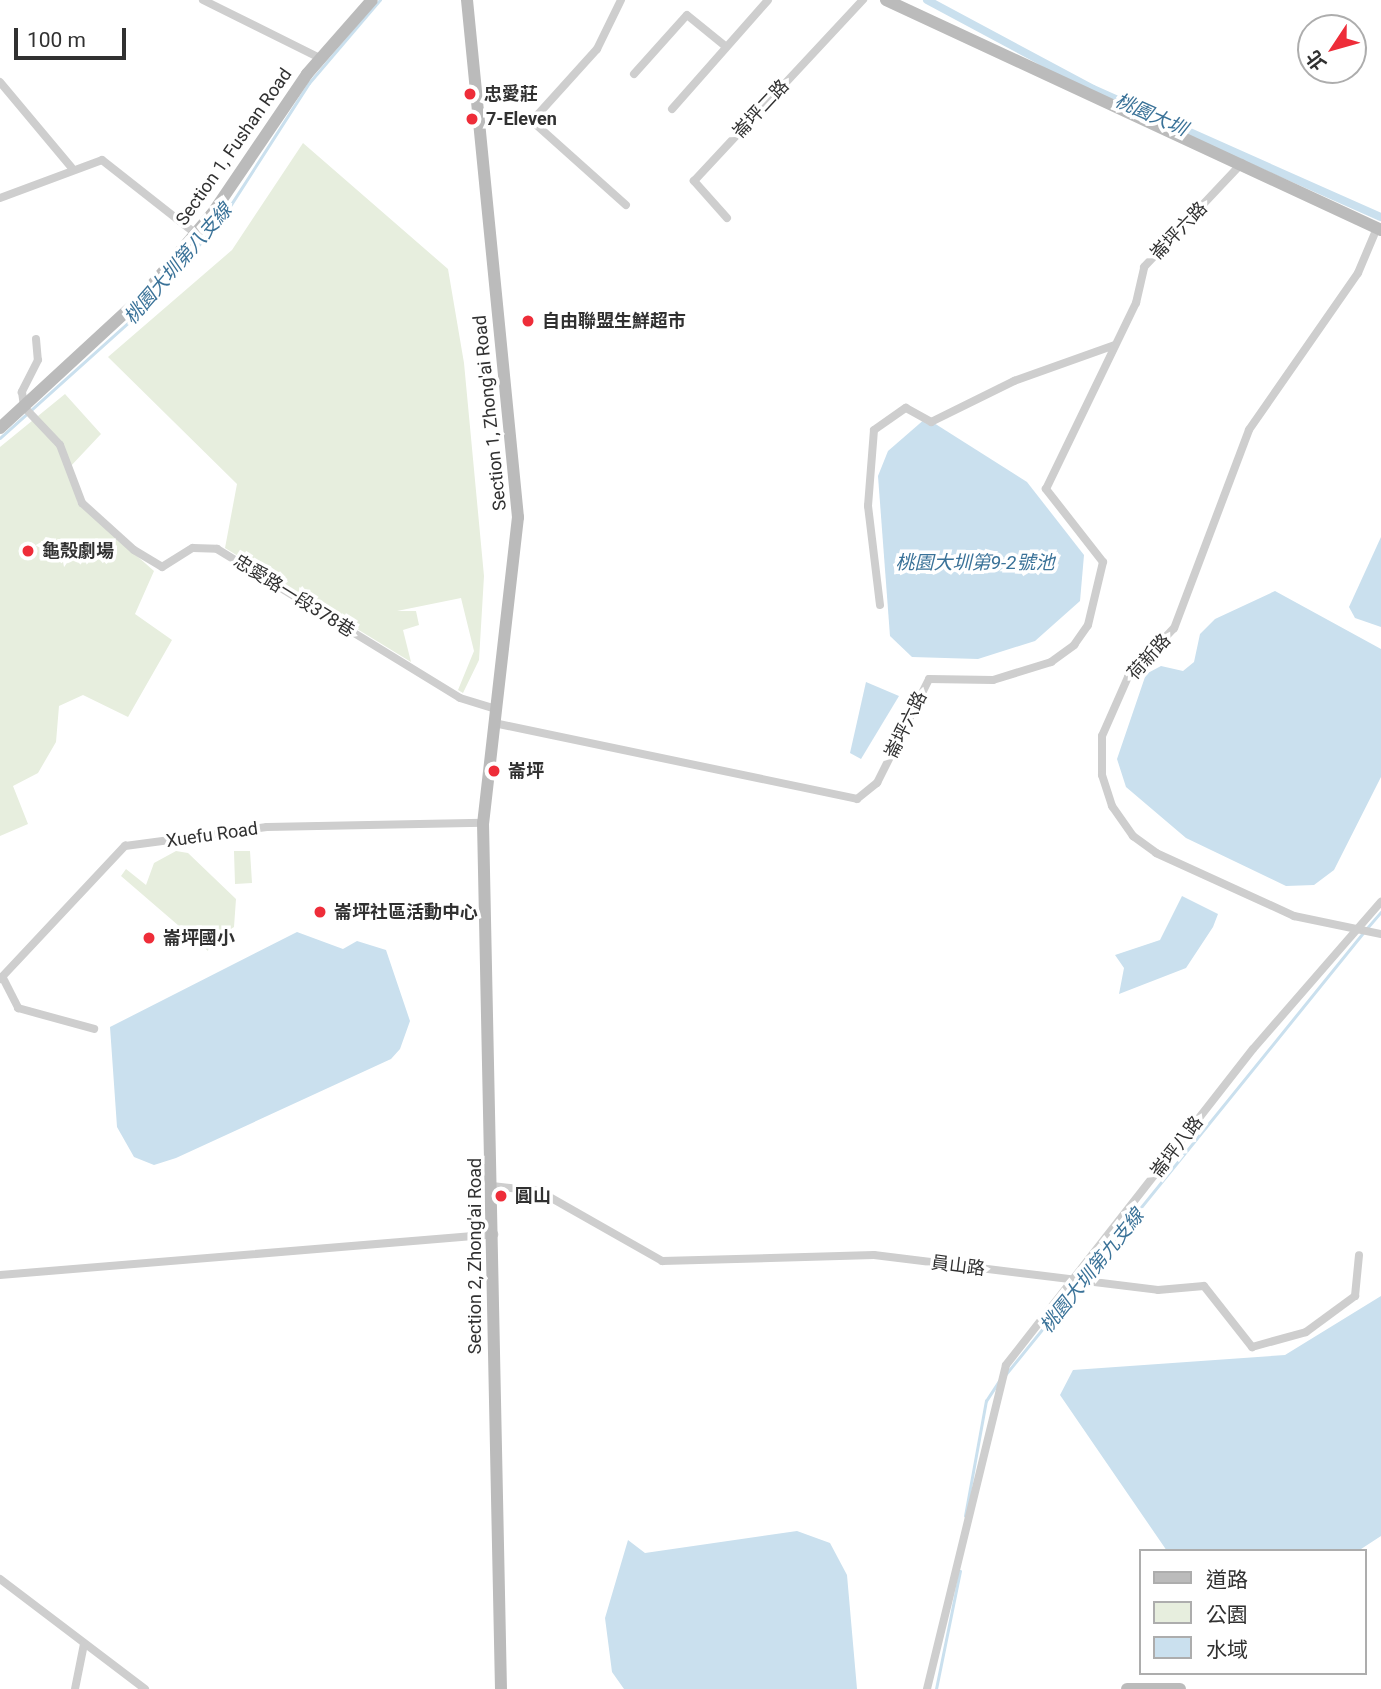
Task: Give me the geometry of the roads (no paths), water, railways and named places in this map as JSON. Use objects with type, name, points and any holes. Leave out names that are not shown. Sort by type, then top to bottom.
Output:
[{"type":"main road","name":"Section 1, Fushan Road","points":[[0,428],[27,411],[142,297],[196,234],[320,58],[372,0]]},
{"type":"main road","name":"Section 1, Zhong'ai Road","points":[[467,0],[518,517],[483,823]]},
{"type":"main road","points":[[886,0],[1379,229]]},
{"type":"main road","name":"Section 2, Zhong'ai Road","points":[[483,823],[494,1234],[492,1441],[501,1689]]},
{"type":"main road","points":[[1127,1689],[1180,1689]]},
{"type":"street","points":[[203,0],[320,58]]},
{"type":"street","points":[[621,0],[597,49],[533,121],[626,205]]},
{"type":"street","points":[[672,109],[768,0]]},
{"type":"street","name":"崙坪二路","points":[[727,218],[694,181],[863,0]]},
{"type":"street","points":[[634,74],[687,15],[725,46]]},
{"type":"street","points":[[0,82],[71,167]]},
{"type":"street","points":[[0,198],[71,167],[102,160],[196,234]]},
{"type":"street","name":"崙坪六路","points":[[494,723],[857,799],[877,783],[929,679],[993,680],[1051,662],[1088,625],[1103,562],[1046,489],[1143,284],[1144,267],[1241,163]]},
{"type":"street","name":"荷新路","points":[[1379,229],[1357,274],[1249,430],[1174,628],[1128,677],[1102,736],[1105,785],[1133,836],[1261,904],[1358,932],[1381,934]]},
{"type":"street","points":[[27,411],[22,392],[38,360],[36,339]]},
{"type":"street","points":[[880,606],[868,506],[874,430],[906,408],[931,422],[1014,381],[1115,345]]},
{"type":"street","name":"忠愛路一段378巷","points":[[27,411],[60,445],[82,503],[154,564],[162,567],[193,548],[217,548],[460,698],[496,709]]},
{"type":"street","name":"Xuefu Road","points":[[2,979],[125,846],[267,827],[483,823]]},
{"type":"street","name":"崙坪八路","points":[[927,1689],[1006,1365],[1253,1049],[1358,932],[1381,902]]},
{"type":"street","points":[[2,979],[18,1008],[94,1029]]},
{"type":"street","name":"員山路","points":[[492,1186],[539,1191],[662,1261],[874,1255],[1174,1291],[1204,1286],[1252,1347],[1266,1347],[1306,1332],[1355,1296],[1359,1255]]},
{"type":"street","points":[[0,1275],[494,1234]]},
{"type":"street","points":[[0,1579],[145,1689]]},
{"type":"street","points":[[75,1689],[84,1644]]},
{"type":"water","name":"桃園大圳第9-2號池","points":[[926,418],[1027,482],[1084,555],[1080,601],[1035,641],[978,659],[912,657],[890,636],[878,476],[888,451]]},
{"type":"water","points":[[1381,537],[1381,627],[1355,618],[1349,607]]},
{"type":"water","points":[[1275,591],[1381,649],[1381,777],[1334,870],[1314,885],[1286,886],[1186,838],[1126,787],[1117,759],[1146,674],[1161,666],[1183,671],[1194,662],[1200,634],[1215,619]]},
{"type":"water","points":[[866,682],[899,696],[861,759],[850,753]]},
{"type":"water","points":[[1182,896],[1218,914],[1213,927],[1186,968],[1119,994],[1124,968],[1115,955],[1160,940]]},
{"type":"water","points":[[297,932],[343,949],[357,941],[386,950],[410,1021],[400,1049],[391,1059],[176,1158],[154,1165],[134,1157],[117,1127],[110,1027]]},
{"type":"water","points":[[1381,1296],[1381,1536],[1361,1549],[1166,1549],[1060,1395],[1073,1370],[1285,1355]]},
{"type":"water","points":[[797,1531],[830,1543],[847,1575],[857,1689],[624,1689],[612,1672],[605,1618],[628,1540],[645,1553]]},
{"type":"waterway","name":"桃園大圳第八支線","points":[[0,438],[142,310],[223,217],[309,83],[380,0]]},
{"type":"waterway","name":"桃園大圳","points":[[927,0],[1093,89],[1381,217]]},
{"type":"waterway","name":"桃園大圳第九支線","points":[[1367,928],[1381,912]]},
{"type":"waterway","name":"桃園大圳第九支線","points":[[1006,1374],[1363,933]]},
{"type":"waterway","name":"桃園大圳第九支線","points":[[965,1516],[986,1401],[999,1381]]},
{"type":"waterway","points":[[936,1689],[960,1571]]},
{"type":"place","name":"忠愛莊","points":[[470,94]]},
{"type":"place","name":"7-Eleven","points":[[472,119]]},
{"type":"place","name":"自由聯盟生鮮超市","points":[[528,321]]},
{"type":"place","name":"龜殼劇場","points":[[28,551]]},
{"type":"place","name":"崙坪","points":[[494,771]]},
{"type":"place","name":"崙坪社區活動中心","points":[[320,912]]},
{"type":"place","name":"崙坪國小","points":[[149,938]]},
{"type":"place","name":"圓山","points":[[501,1196]]}]
